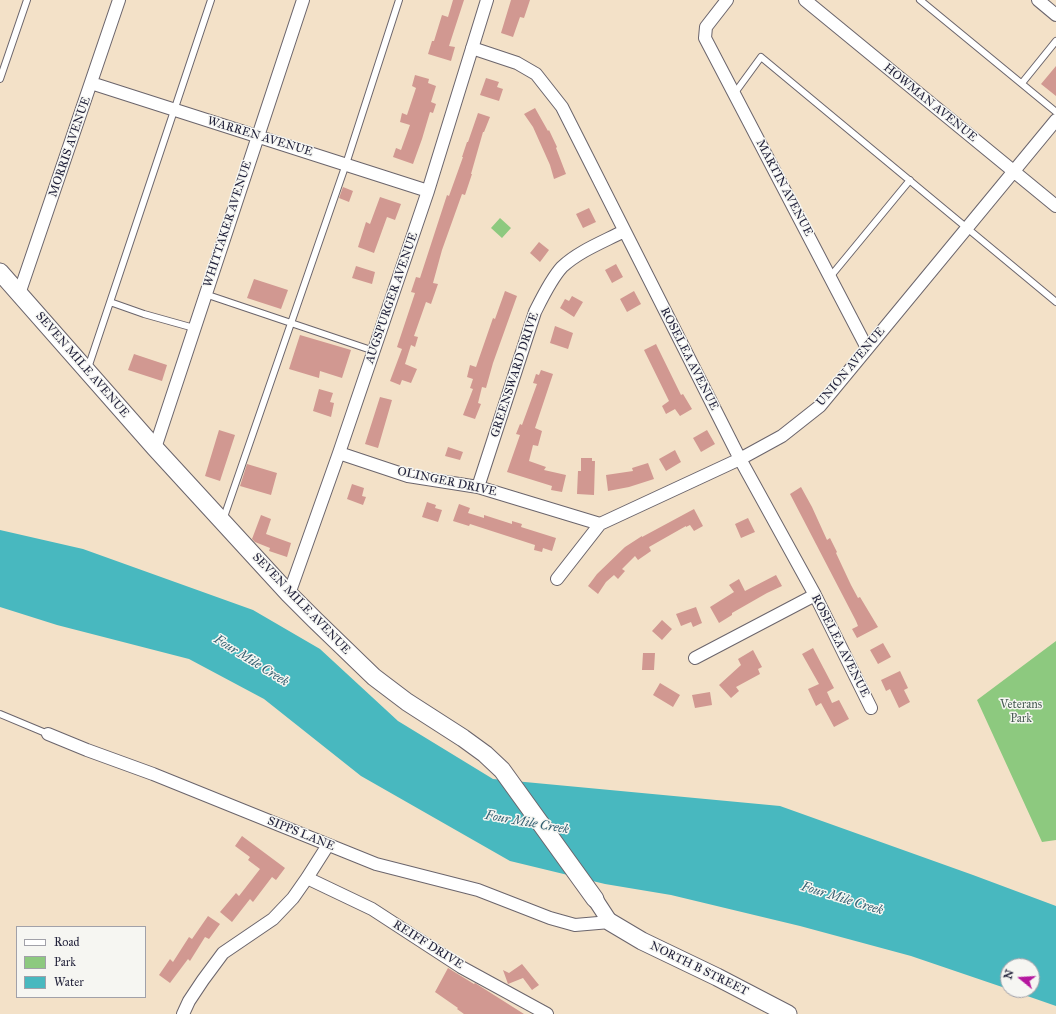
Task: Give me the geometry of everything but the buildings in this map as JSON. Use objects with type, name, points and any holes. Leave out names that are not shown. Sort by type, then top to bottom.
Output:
[{"type":"main road","name":"SEVEN MILE AVENUE","points":[[0,272],[155,448],[289,594],[374,677],[407,702],[463,738],[485,754],[502,770],[595,899]]},
{"type":"main road","name":"NORTH B STREET","points":[[610,922],[642,941],[717,977],[788,1014]]},
{"type":"street","name":"WHITTAKER AVENUE","points":[[155,448],[303,0]]},
{"type":"street","name":"AUGSPURGER AVENUE","points":[[289,594],[339,453],[428,191],[487,0]]},
{"type":"street","name":"MARTIN AVENUE","points":[[728,0],[706,27],[705,38],[867,348]]},
{"type":"street","name":"HOWMAN AVENUE","points":[[805,0],[1056,206]]},
{"type":"street","points":[[1038,0],[1056,14]]},
{"type":"street","name":"MORRIS AVENUE","points":[[19,294],[91,83],[116,1]]},
{"type":"street","name":"ROSELEA AVENUE","points":[[472,48],[517,63],[536,74],[562,107],[740,459],[815,595],[871,708]]},
{"type":"street","name":"WARREN AVENUE","points":[[91,83],[428,191]]},
{"type":"street","name":"UNION AVENUE","points":[[557,579],[600,524],[740,459],[782,436],[820,406],[1056,120]]},
{"type":"street","name":"GREENSWARD DRIVE","points":[[478,487],[535,312],[548,288],[562,268],[584,251],[624,231]]},
{"type":"street","name":"OLINGER DRIVE","points":[[339,453],[408,476],[478,487],[600,524]]},
{"type":"street","points":[[695,658],[815,595]]},
{"type":"street","name":"SIPPS LANE","points":[[48,734],[153,774],[376,864],[478,890],[550,918],[575,925],[610,922]]},
{"type":"street","points":[[183,1014],[189,1001],[223,953],[272,919],[292,898],[307,878],[328,844]]},
{"type":"street","name":"REIFF DRIVE","points":[[307,878],[372,909],[461,967],[547,1014]]},
{"type":"street","name":"SEVEN MILE AVENUE","points":[[595,899],[610,922]]},
{"type":"lane","points":[[0,79],[27,0]]},
{"type":"lane","points":[[87,372],[211,0]]},
{"type":"lane","points":[[223,521],[346,164],[399,0]]},
{"type":"lane","points":[[920,0],[1056,112]]},
{"type":"lane","points":[[1022,83],[1056,41]]},
{"type":"lane","points":[[734,94],[761,57],[1056,302]]},
{"type":"lane","points":[[830,278],[910,180]]},
{"type":"lane","points":[[205,294],[374,351]]},
{"type":"lane","points":[[110,302],[144,314],[194,328]]},
{"type":"lane","name":"SIPPS LANE","points":[[0,714],[48,734]]},
{"type":"green space","points":[[500,218],[511,228],[502,238],[491,228]]},
{"type":"green space","name":"Veterans Park","points":[[1056,641],[1056,840],[1042,842],[977,700]]},
{"type":"water","name":"Four Mile Creek","points":[[0,530],[83,549],[253,610],[320,649],[398,721],[493,779],[780,806],[1056,906],[1056,1006],[1033,998],[1040,998],[1040,958],[1000,958],[1000,986],[911,956],[800,926],[671,895],[605,884],[510,861],[361,776],[264,699],[189,659],[57,625],[0,607]]}]
